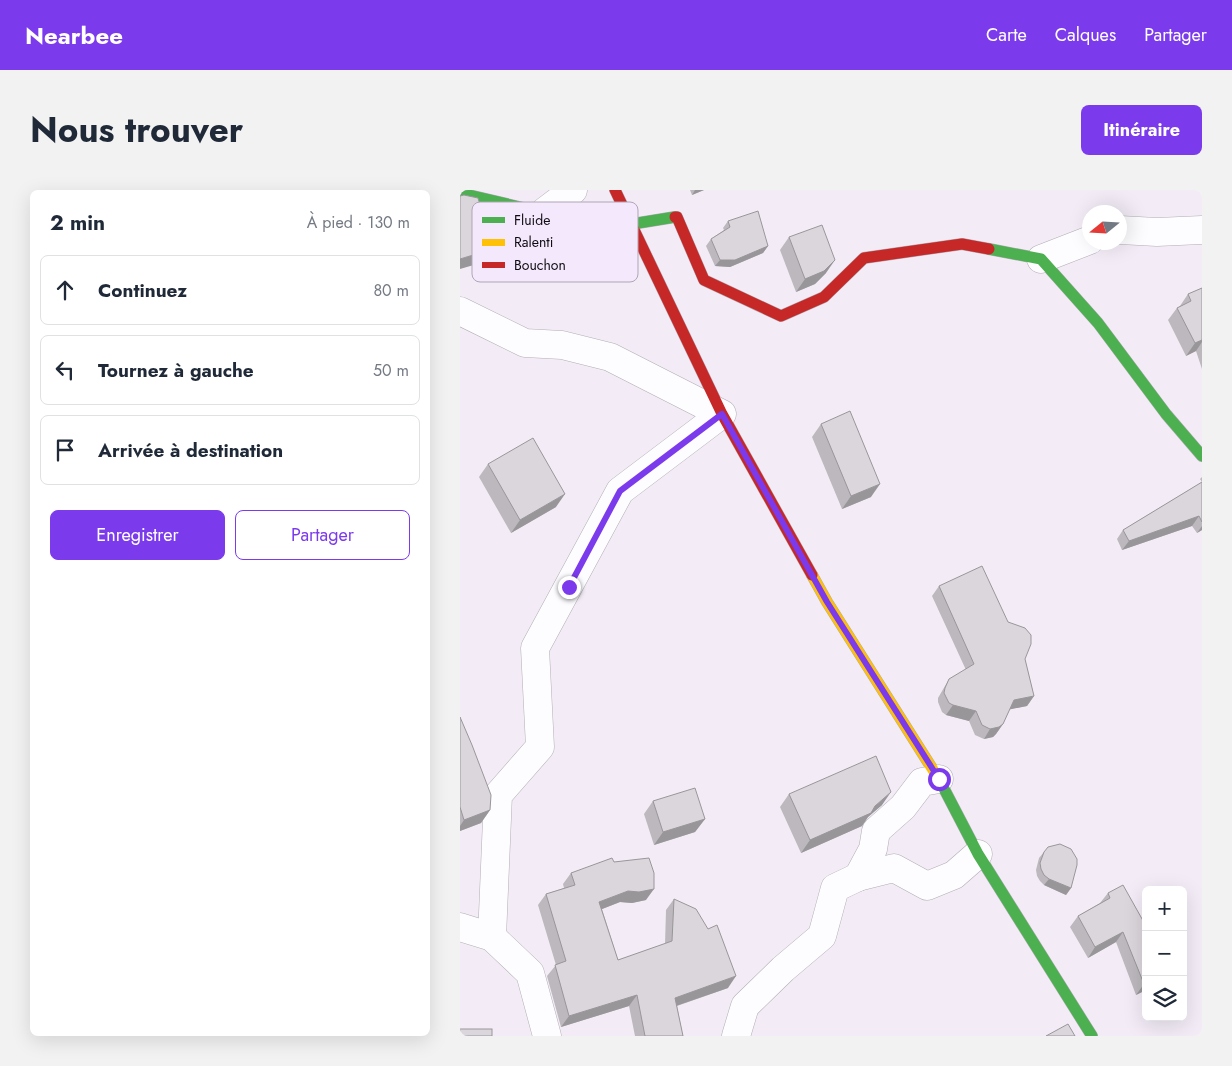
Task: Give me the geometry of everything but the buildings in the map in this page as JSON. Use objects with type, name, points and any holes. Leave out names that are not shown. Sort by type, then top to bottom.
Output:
[{"type":"main road","points":[[615,190],[621,202]]},
{"type":"main road","points":[[460,193],[500,202]]},
{"type":"main road","points":[[638,223],[677,217],[704,280],[781,316],[824,297],[864,258],[962,244],[1041,259],[1098,323],[1166,414],[1202,456]]},
{"type":"main road","points":[[638,237],[722,414],[827,602],[939,779],[978,854],[1092,1036]]},
{"type":"street","points":[[557,202],[573,190]]},
{"type":"street","points":[[1127,230],[1157,232],[1202,230]]},
{"type":"street","points":[[1041,259],[1082,243]]},
{"type":"street","points":[[460,311],[525,343],[562,345],[610,357],[722,414],[620,491],[535,648],[540,747],[498,795],[492,936]]},
{"type":"street","points":[[858,877],[873,849],[876,831],[903,807],[922,782],[939,779]]},
{"type":"street","points":[[736,1036],[746,1006],[783,968],[822,936],[835,888],[858,877],[894,868],[927,886],[954,875],[978,854]]},
{"type":"street","points":[[460,927],[492,936],[530,973],[547,1036]]},
{"type":"traffic: fast","points":[[460,193],[498,202]]},
{"type":"traffic: fast","points":[[638,223],[675,217]]},
{"type":"traffic: fast","points":[[989,249],[1041,259],[1098,323],[1166,414],[1202,456]]},
{"type":"traffic: fast","points":[[940,781],[978,854],[1092,1036]]},
{"type":"traffic: slow","points":[[812,575],[827,602],[940,781]]},
{"type":"traffic: jam","points":[[615,190],[621,202]]},
{"type":"traffic: jam","points":[[675,217],[677,217],[704,280],[781,316],[824,297],[864,258],[962,244],[989,249]]},
{"type":"traffic: jam","points":[[638,238],[722,414],[812,575]]},
{"type":"route","points":[[569,587],[620,491],[722,414],[827,602],[939,779]]}]
